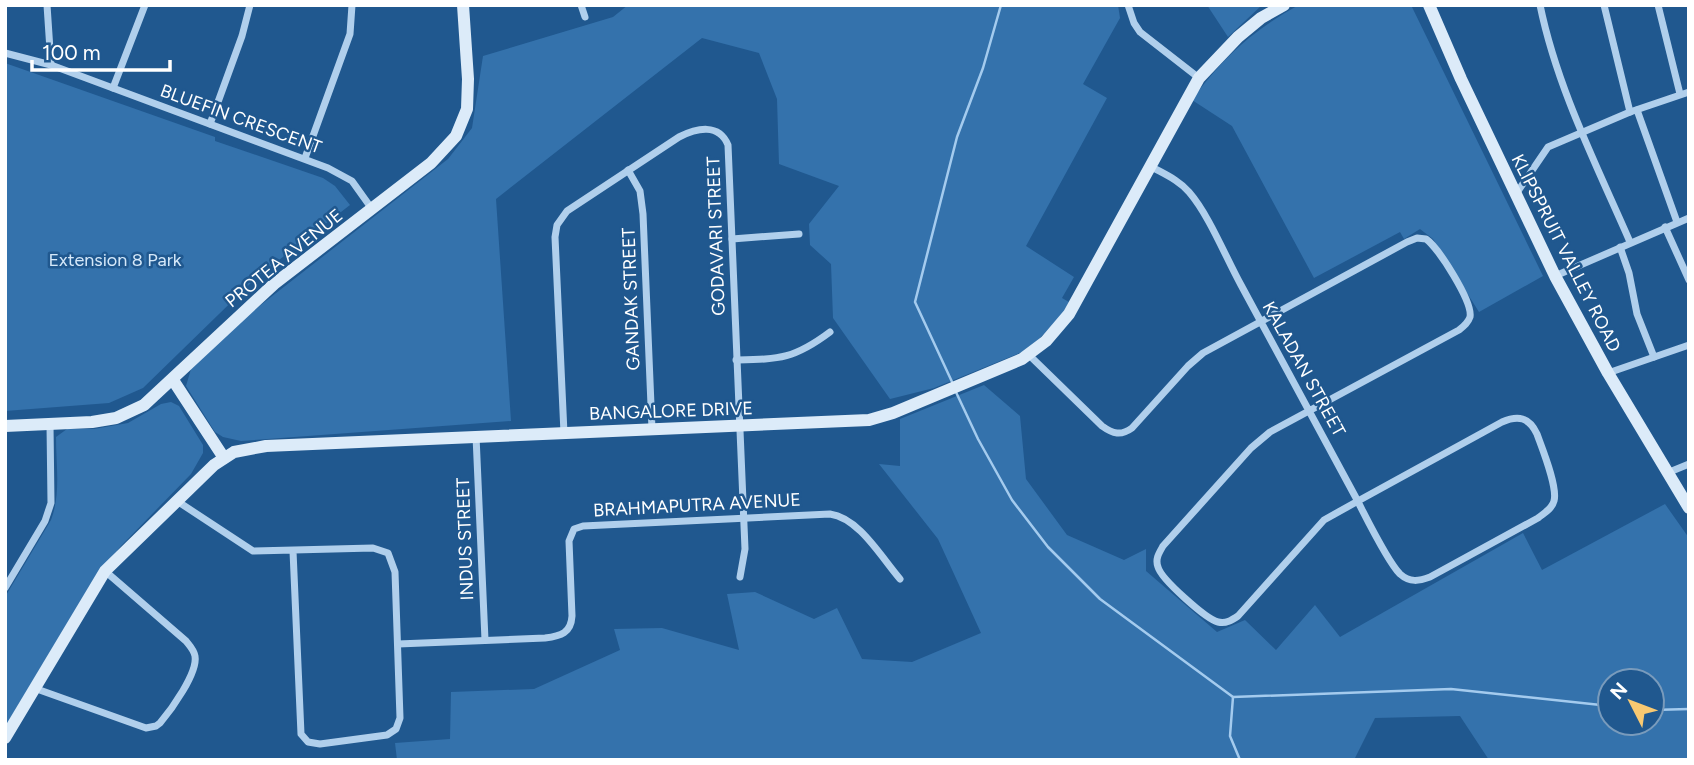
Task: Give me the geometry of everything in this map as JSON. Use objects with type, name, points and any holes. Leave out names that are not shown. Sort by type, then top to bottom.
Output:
[{"type":"street","points":[[47,5],[51,65]]},
{"type":"street","points":[[113,88],[145,5]]},
{"type":"street","points":[[210,124],[242,36],[250,5]]},
{"type":"street","points":[[305,158],[350,34],[352,5]]},
{"type":"street","name":"PROTEA AVENUE","points":[[5,426],[92,422],[128,414],[153,399],[265,292],[441,154],[452,142],[464,121],[468,79],[463,5]]},
{"type":"street","points":[[581,5],[585,17]]},
{"type":"street","points":[[1128,5],[1140,32],[1199,78]]},
{"type":"street","name":"BANGALORE DRIVE","points":[[5,738],[106,571],[176,500],[224,458],[241,450],[266,446],[869,420],[965,384],[1029,355],[1053,334],[1069,314],[1199,78],[1244,32],[1283,5]]},
{"type":"street","name":"KLIPSPRUIT VALLEY ROAD","points":[[1429,5],[1515,195],[1555,276],[1608,373],[1689,508]]},
{"type":"street","points":[[1540,5],[1555,61],[1582,132],[1630,242]]},
{"type":"street","points":[[1604,5],[1634,111],[1676,222]]},
{"type":"street","points":[[1515,195],[1548,147],[1685,93],[1658,5]]},
{"type":"street","name":"BLUEFIN CRESCENT","points":[[5,52],[51,65],[305,158],[348,177],[372,209]]},
{"type":"street","name":"GODAVARI STREET","points":[[564,433],[555,237],[558,225],[567,211],[688,132],[705,129],[721,132],[728,145],[744,519],[745,557],[740,577]]},
{"type":"street","name":"KALADAN STREET","points":[[1150,166],[1178,182],[1194,198],[1357,500],[1401,574],[1414,581],[1430,577],[1538,517],[1554,501],[1553,486],[1537,434],[1530,422],[1517,417],[1502,422],[1357,500]]},
{"type":"street","name":"GANDAK STREET","points":[[628,170],[640,191],[643,214],[652,429]]},
{"type":"street","points":[[1555,276],[1689,218]]},
{"type":"street","points":[[1665,227],[1689,281]]},
{"type":"street","points":[[732,239],[799,234]]},
{"type":"street","points":[[1029,355],[1102,426],[1113,433],[1122,434],[1142,418],[1195,359],[1212,348],[1417,238],[1430,242],[1464,294],[1470,313],[1468,321],[1459,330],[1270,432],[1251,448],[1163,546],[1157,559],[1159,571],[1209,618],[1220,622],[1231,620],[1238,616],[1324,520],[1357,500]]},
{"type":"street","points":[[1620,247],[1629,273],[1637,314],[1654,357]]},
{"type":"street","points":[[736,360],[793,355],[830,332]]},
{"type":"street","points":[[1608,373],[1689,345]]},
{"type":"street","points":[[173,380],[224,458]]},
{"type":"street","points":[[5,589],[45,521],[51,503],[50,425]]},
{"type":"street","name":"INDUS STREET","points":[[476,436],[485,640]]},
{"type":"street","points":[[1667,473],[1689,464]]},
{"type":"street","points":[[176,500],[248,549],[268,552],[293,551],[373,548],[388,554],[395,572],[400,718],[396,729],[379,737],[320,744],[313,744],[304,738],[300,726],[293,551]]},
{"type":"street","name":"BRAHMAPUTRA AVENUE","points":[[398,644],[556,637],[568,630],[572,616],[569,541],[578,527],[595,524],[842,516],[855,525],[900,579]]},
{"type":"street","points":[[34,688],[146,728],[160,723],[182,691],[195,663],[193,651],[106,571]]},
{"type":"green space","points":[[628,5],[1118,5],[1120,18],[1083,84],[1107,98],[1026,246],[1074,277],[1062,298],[1069,302],[1063,313],[1040,338],[1022,352],[934,388],[890,399],[833,318],[831,264],[810,245],[809,224],[839,186],[779,164],[777,99],[759,53],[702,38],[496,199],[511,421],[241,441],[223,437],[215,432],[186,386],[191,369],[253,311],[448,159],[472,128],[483,56],[613,17]]},
{"type":"green space","points":[[1207,5],[1262,5],[1228,37]]},
{"type":"green space","points":[[1299,5],[1411,5],[1543,276],[1479,312],[1433,239],[1420,229],[1404,239],[1400,232],[1314,278],[1232,126],[1192,100],[1240,46],[1267,24]]},
{"type":"green space","name":"Extension 8 Park","points":[[5,63],[323,178],[335,186],[350,205],[257,277],[143,388],[109,403],[5,411]]},
{"type":"green space","points":[[984,385],[1020,416],[1026,479],[1067,535],[1124,560],[1146,549],[1146,571],[1217,632],[1245,620],[1276,650],[1315,605],[1340,637],[1523,533],[1542,570],[1665,504],[1689,538],[1689,760],[1489,760],[1460,716],[1375,718],[1354,760],[397,760],[395,743],[450,739],[451,692],[534,689],[620,650],[614,629],[662,628],[739,650],[727,594],[755,592],[814,619],[837,608],[862,659],[912,662],[981,633],[938,539],[879,464],[900,466],[900,419]]},
{"type":"green space","points":[[171,402],[179,406],[203,445],[203,453],[191,474],[96,575],[5,727],[5,597],[51,520],[57,490],[56,437],[67,429],[94,429],[128,423],[161,404]]},
{"type":"waterway","points":[[953,384],[915,302],[957,137],[983,68],[1001,5]]},
{"type":"waterway","points":[[955,390],[978,439],[1012,500],[1048,547],[1100,599],[1233,697],[1451,689],[1596,705]]},
{"type":"waterway","points":[[1233,697],[1230,736],[1240,760]]},
{"type":"waterway","points":[[1666,710],[1689,709]]}]
